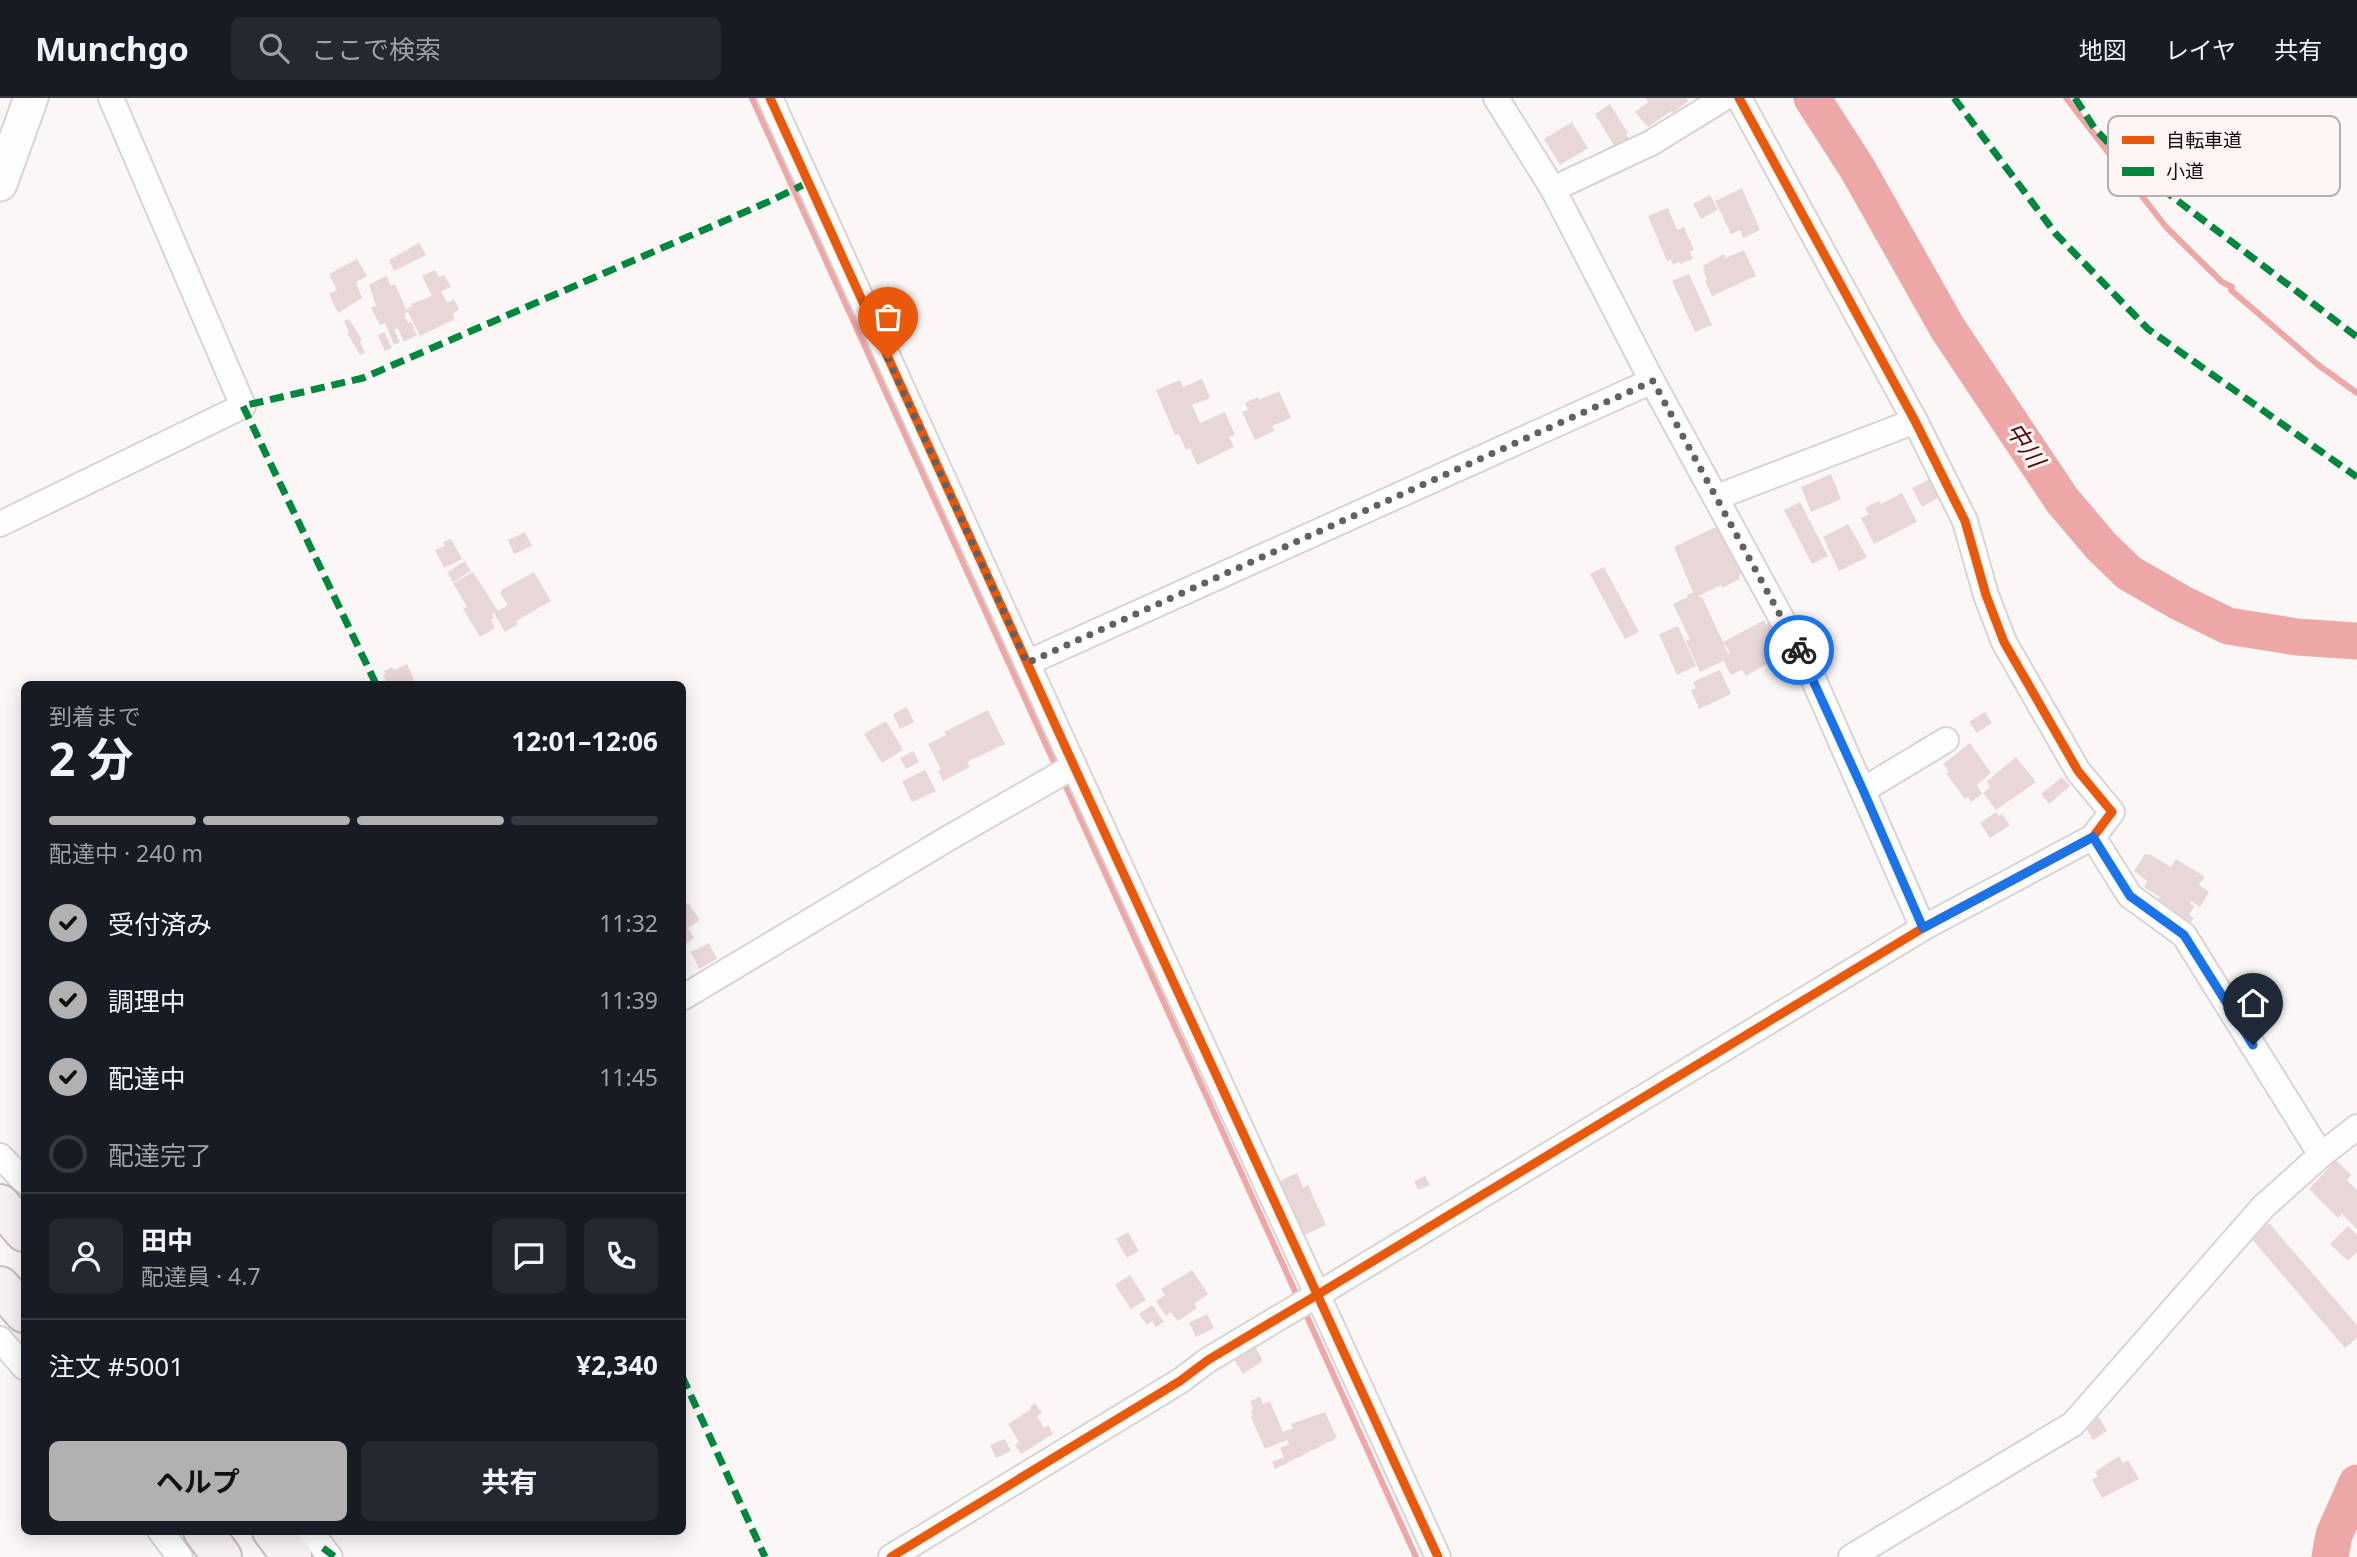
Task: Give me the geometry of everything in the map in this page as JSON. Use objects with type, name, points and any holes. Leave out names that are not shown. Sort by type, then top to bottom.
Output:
[{"type":"highway","points":[[0,1204],[21,1228]]},
{"type":"highway","points":[[0,1286],[21,1310]]},
{"type":"highway","points":[[206,1535],[222,1557]]},
{"type":"highway","points":[[275,1535],[292,1557]]},
{"type":"main road","points":[[0,184],[31,98]]},
{"type":"street","points":[[0,524],[243,406],[111,98]]},
{"type":"street","points":[[770,98],[1438,1557]]},
{"type":"street","points":[[1496,98],[1553,189],[1653,381],[1809,669],[1923,928]]},
{"type":"street","points":[[1553,189],[1651,143],[1724,98]]},
{"type":"street","points":[[891,1557],[1180,1381],[1208,1360],[1923,928],[2093,837],[2112,812],[2078,771],[2004,642],[1986,595],[1965,521],[1915,421],[1739,98]]},
{"type":"street","points":[[1027,663],[1653,381]]},
{"type":"street","points":[[1717,497],[1915,421]]},
{"type":"street","points":[[1863,790],[1946,740]]},
{"type":"street","points":[[686,996],[1074,766]]},
{"type":"street","points":[[2093,837],[2130,896],[2184,935],[2321,1155]]},
{"type":"street","points":[[1851,1557],[2073,1424],[2263,1207],[2321,1155],[2357,1128]]},
{"type":"street","points":[[0,1156],[21,1178]]},
{"type":"street","points":[[0,1339],[21,1364]]},
{"type":"street","points":[[163,1535],[180,1557]]},
{"type":"street","points":[[313,1535],[330,1557]]},
{"type":"building","points":[[1645,98],[1686,98],[1688,101],[1648,127],[1635,112],[1648,102]]},
{"type":"building","points":[[1610,104],[1628,133],[1626,134],[1629,140],[1616,149],[1595,114]]},
{"type":"building","points":[[1572,122],[1588,148],[1560,165],[1544,139]]},
{"type":"building","points":[[1742,188],[1760,230],[1743,238],[1740,230],[1731,234],[1715,201]]},
{"type":"building","points":[[1710,195],[1718,210],[1701,219],[1693,204]]},
{"type":"building","points":[[1668,208],[1677,230],[1684,227],[1694,250],[1690,251],[1693,259],[1680,264],[1679,262],[1673,265],[1671,260],[1667,261],[1648,216]]},
{"type":"building","points":[[419,243],[426,255],[394,271],[389,260]]},
{"type":"building","points":[[1744,250],[1756,276],[1712,296],[1705,281],[1707,280],[1703,266],[1724,254],[1726,258]]},
{"type":"building","points":[[357,259],[367,276],[356,282],[362,298],[338,313],[329,294],[337,290],[329,274]]},
{"type":"building","points":[[435,270],[439,277],[444,275],[451,287],[441,291],[447,303],[454,299],[459,310],[452,314],[455,319],[420,336],[408,312],[404,314],[417,335],[404,342],[398,328],[394,330],[400,342],[394,345],[385,323],[380,325],[371,308],[376,306],[369,285],[386,276],[391,286],[395,284],[406,309],[412,306],[411,304],[432,296],[422,276]]},
{"type":"building","points":[[1689,274],[1712,325],[1695,332],[1672,281]]},
{"type":"building","points":[[349,319],[362,340],[360,341],[365,353],[360,355],[347,333],[349,332],[344,321]]},
{"type":"building","points":[[384,332],[392,348],[385,351],[378,335]]},
{"type":"building","points":[[1202,379],[1210,398],[1192,405],[1200,423],[1225,412],[1235,435],[1229,437],[1234,447],[1197,465],[1190,448],[1186,450],[1179,434],[1175,435],[1156,390],[1180,380],[1183,387]]},
{"type":"building","points":[[1279,391],[1291,418],[1272,426],[1274,431],[1255,440],[1242,412],[1248,410],[1245,403]]},
{"type":"building","points":[[1831,474],[1841,499],[1811,512],[1801,487]]},
{"type":"building","points":[[1930,479],[1939,497],[1922,507],[1912,488]]},
{"type":"building","points":[[1902,493],[1917,522],[1874,544],[1861,518],[1869,514],[1865,508],[1879,501],[1881,504]]},
{"type":"building","points":[[1800,502],[1828,556],[1812,564],[1784,510]]},
{"type":"building","points":[[1848,524],[1867,557],[1839,571],[1823,537]]},
{"type":"building","points":[[1720,525],[1735,556],[1733,558],[1741,574],[1740,579],[1699,596],[1702,597],[1728,653],[1730,652],[1723,642],[1764,620],[1766,624],[1769,622],[1774,630],[1772,631],[1777,639],[1774,641],[1782,655],[1746,676],[1742,670],[1731,675],[1721,656],[1723,661],[1700,672],[1686,641],[1690,639],[1673,604],[1693,592],[1674,547]]},
{"type":"building","points":[[525,532],[532,546],[514,554],[508,540]]},
{"type":"building","points":[[451,539],[462,559],[444,568],[435,550],[445,546],[443,542]]},
{"type":"building","points":[[465,561],[471,571],[453,582],[447,572]]},
{"type":"building","points":[[1604,567],[1639,632],[1625,639],[1590,574]]},
{"type":"building","points":[[473,572],[498,611],[508,605],[500,593],[503,589],[534,572],[551,601],[516,621],[518,624],[505,632],[494,613],[492,614],[494,618],[491,620],[495,628],[480,637],[463,609],[467,607],[453,583]]},
{"type":"building","points":[[1678,626],[1696,666],[1677,675],[1659,634]]},
{"type":"building","points":[[407,664],[414,680],[386,681],[384,671],[392,667],[394,670]]},
{"type":"building","points":[[1720,670],[1731,694],[1699,709],[1691,690],[1696,688],[1693,682]]},
{"type":"building","points":[[907,707],[914,722],[900,729],[893,714]]},
{"type":"building","points":[[988,710],[1005,744],[967,762],[970,767],[943,781],[938,771],[941,769],[928,744],[946,735],[944,732]]},
{"type":"building","points":[[1985,712],[1992,723],[1977,733],[1969,722]]},
{"type":"building","points":[[886,721],[903,750],[882,763],[864,734]]},
{"type":"building","points":[[1970,743],[1991,773],[1977,785],[1982,794],[1971,802],[1968,797],[1965,799],[1946,773],[1949,772],[1943,764]]},
{"type":"building","points":[[913,751],[919,762],[906,769],[900,758]]},
{"type":"building","points":[[2016,757],[2036,782],[1996,810],[1983,793],[1990,787],[1987,781]]},
{"type":"building","points":[[925,770],[936,791],[912,802],[902,781]]},
{"type":"building","points":[[2062,777],[2070,786],[2049,804],[2041,794]]},
{"type":"building","points":[[1996,812],[1999,816],[2002,814],[2010,825],[1990,838],[1980,823]]},
{"type":"building","points":[[2145,854],[2171,867],[2176,859],[2205,877],[2199,885],[2209,892],[2200,907],[2191,901],[2194,906],[2189,915],[2194,918],[2189,925],[2156,902],[2160,897],[2144,887],[2147,881],[2134,871]]},
{"type":"building","points":[[688,903],[700,920],[688,928],[694,938],[686,943]]},
{"type":"building","points":[[709,943],[717,959],[699,969],[691,952]]},
{"type":"building","points":[[2336,1160],[2351,1175],[2347,1180],[2357,1190],[2357,1229],[2342,1214],[2338,1218],[2309,1189]]},
{"type":"building","points":[[1297,1173],[1303,1188],[1308,1185],[1326,1225],[1300,1237],[1276,1183]]},
{"type":"building","points":[[1425,1176],[1430,1185],[1418,1190],[1414,1181]]},
{"type":"building","points":[[2269,1223],[2357,1325],[2357,1338],[2345,1348],[2251,1238]]},
{"type":"building","points":[[2348,1226],[2357,1235],[2357,1252],[2348,1261],[2330,1244]]},
{"type":"building","points":[[1128,1232],[1139,1251],[1127,1258],[1116,1239]]},
{"type":"building","points":[[1192,1270],[1208,1294],[1194,1304],[1197,1308],[1178,1321],[1171,1312],[1166,1316],[1156,1301],[1165,1295],[1161,1289]]},
{"type":"building","points":[[1130,1275],[1146,1300],[1131,1309],[1115,1285]]},
{"type":"building","points":[[1152,1305],[1164,1322],[1156,1327],[1152,1321],[1147,1325],[1139,1314]]},
{"type":"building","points":[[1207,1314],[1214,1328],[1196,1337],[1189,1323]]},
{"type":"building","points":[[1254,1345],[1263,1361],[1243,1374],[1233,1358]]},
{"type":"building","points":[[1260,1397],[1263,1404],[1270,1401],[1283,1432],[1293,1428],[1291,1424],[1325,1412],[1337,1438],[1275,1469],[1272,1462],[1284,1457],[1280,1448],[1289,1444],[1287,1440],[1265,1449],[1251,1417],[1253,1409],[1250,1401]]},
{"type":"building","points":[[1035,1403],[1042,1413],[1037,1416],[1044,1428],[1048,1425],[1053,1434],[1021,1454],[1015,1445],[1019,1442],[1008,1424],[1031,1409]]},
{"type":"building","points":[[2098,1416],[2107,1431],[2093,1440],[2084,1425]]},
{"type":"building","points":[[1005,1439],[1011,1451],[996,1458],[990,1445]]},
{"type":"building","points":[[2119,1456],[2123,1463],[2128,1460],[2139,1479],[2102,1498],[2092,1480],[2098,1476],[2095,1472]]},
{"type":"waterway","points":[[752,98],[1057,769]]},
{"type":"waterway","name":"中川","points":[[1812,98],[1857,168],[1948,329],[2062,500],[2101,546],[2129,573],[2228,626],[2297,637],[2357,641]]},
{"type":"waterway","points":[[2066,98],[2108,152]]},
{"type":"waterway","points":[[2142,196],[2166,227],[2222,282],[2232,287],[2231,290],[2317,364],[2357,393]]},
{"type":"waterway","points":[[1062,778],[1299,1300]]},
{"type":"waterway","points":[[1304,1310],[1416,1557]]},
{"type":"waterway","name":"中川","points":[[2330,1557],[2334,1535],[2357,1483]]},
{"type":"marked path","points":[[1954,98],[2056,234],[2148,329],[2357,477]]},
{"type":"marked path","points":[[2075,98],[2095,129],[2108,142]]},
{"type":"marked path","points":[[375,681],[243,406],[363,378],[807,183]]},
{"type":"marked path","points":[[2171,196],[2357,337]]},
{"type":"marked path","points":[[686,1385],[765,1557]]},
{"type":"marked path","points":[[323,1548],[335,1557]]},
{"type":"cycle path","points":[[770,98],[1438,1557]]},
{"type":"cycle path","points":[[891,1557],[1180,1381],[1208,1360],[1923,928],[2093,837],[2112,812],[2078,771],[2004,642],[1986,595],[1965,521],[1915,421],[1739,98]]},
{"type":"way so far","points":[[888,359],[1027,663],[1653,381],[1799,650]]},
{"type":"route","points":[[1799,650],[1923,928],[2093,837],[2130,896],[2184,935],[2253,1045]]}]
